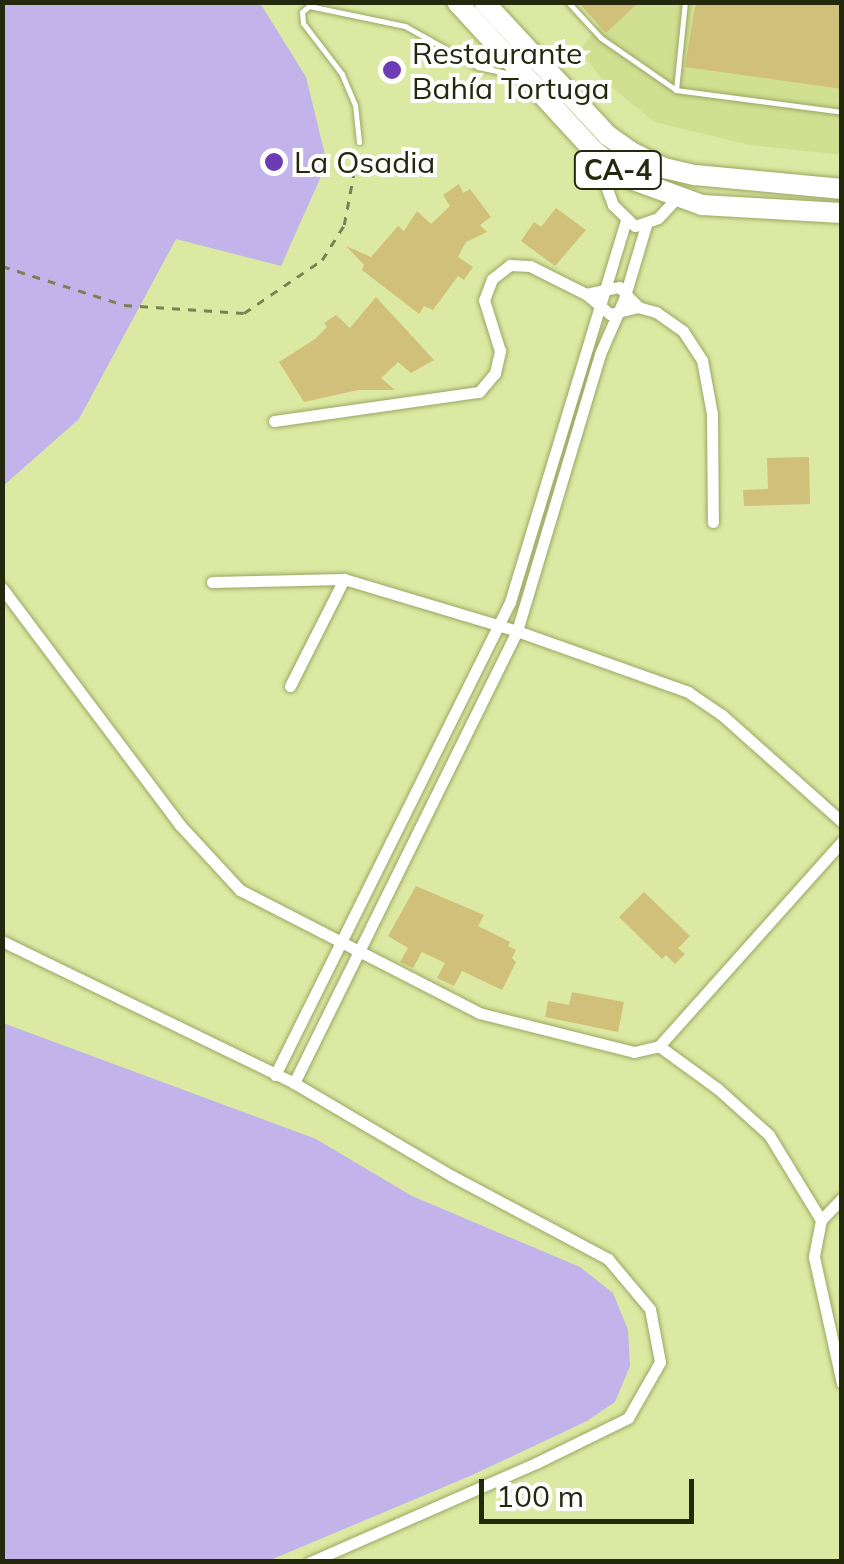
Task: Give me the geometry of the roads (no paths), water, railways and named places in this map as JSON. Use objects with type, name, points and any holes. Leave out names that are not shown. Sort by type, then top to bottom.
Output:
[{"type":"highway","name":"CA-4","points":[[458,2],[594,152],[631,179],[702,205],[842,213]]},
{"type":"highway","name":"CA-4","points":[[484,2],[607,136],[631,152],[664,168],[695,175],[842,189]]},
{"type":"street","points":[[594,152],[604,186],[626,219],[646,225]]},
{"type":"street","points":[[294,1083],[518,631],[600,354],[626,292],[646,225],[676,198]]},
{"type":"street","points":[[275,1075],[499,625],[626,219]]},
{"type":"street","points":[[274,421],[478,392],[494,373],[500,351],[484,300],[492,279],[510,265],[530,266],[586,294],[610,314],[638,306]]},
{"type":"street","points":[[586,294],[619,287],[638,306],[656,312],[683,332],[702,360],[712,414],[713,522]]},
{"type":"street","points":[[290,686],[344,579]]},
{"type":"street","points":[[212,582],[344,579],[518,631],[688,692],[722,714],[842,822]]},
{"type":"street","points":[[2,588],[210,859],[240,890],[479,1012],[634,1052],[659,1046],[842,841]]},
{"type":"street","points":[[2,941],[294,1083],[452,1176],[608,1259],[650,1309],[660,1362],[628,1418],[536,1464],[310,1562]]},
{"type":"street","points":[[659,1046],[718,1089],[769,1135],[821,1220]]},
{"type":"street","points":[[842,1198],[821,1220],[814,1257],[842,1383]]},
{"type":"lane","points":[[568,2],[600,38],[676,90],[842,112]]},
{"type":"lane","points":[[676,90],[686,2]]},
{"type":"lane","points":[[359,142],[355,105],[342,74],[303,23],[302,12],[309,6],[392,22],[431,38],[478,66],[525,75]]},
{"type":"place","name":"Restaurante Bahía Tortuga","points":[[392,70]]},
{"type":"place","name":"La Osadia","points":[[274,162]]}]
